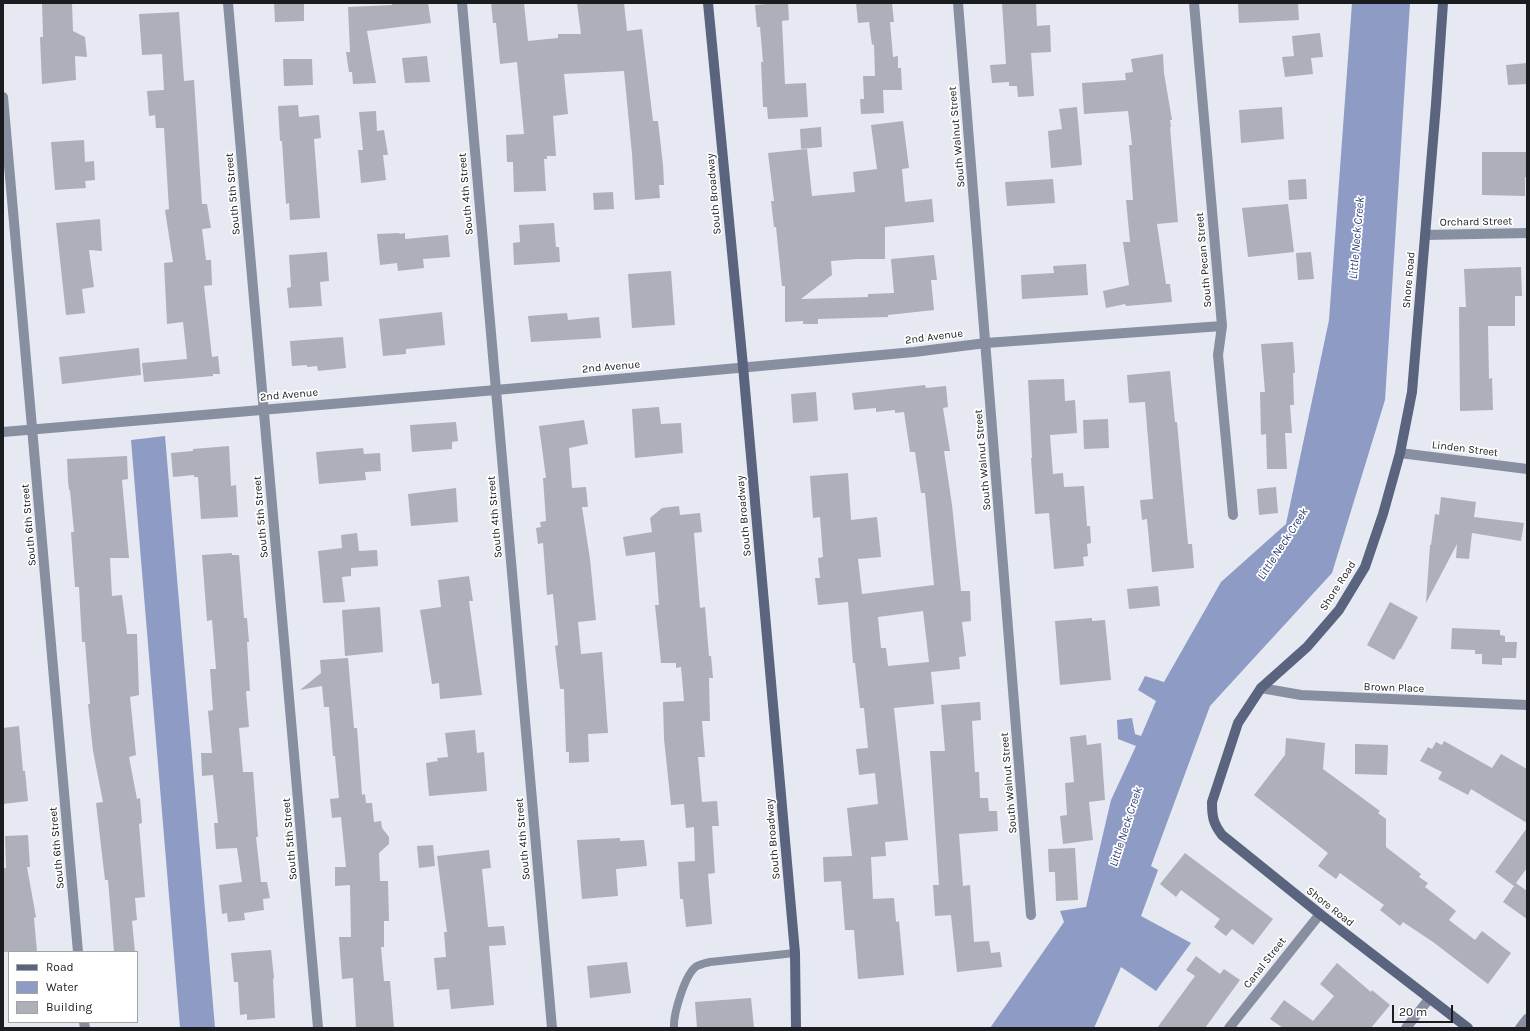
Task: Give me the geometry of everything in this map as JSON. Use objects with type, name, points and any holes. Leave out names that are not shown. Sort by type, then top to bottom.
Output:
[{"type":"street","name":"South 5th Street","points":[[228,3],[318,1028]]},
{"type":"street","name":"South 4th Street","points":[[462,3],[552,1028]]},
{"type":"street","name":"South Broadway","points":[[708,3],[743,366],[795,953],[796,1028]]},
{"type":"street","name":"South Walnut Street","points":[[958,3],[1031,915]]},
{"type":"street","name":"South Pecan Street","points":[[1194,3],[1222,326],[1218,355],[1233,515]]},
{"type":"street","name":"Shore Road","points":[[1443,3],[1412,392],[1400,453],[1383,514],[1365,567],[1339,610],[1307,647],[1261,688],[1238,723],[1212,802],[1215,826],[1222,835],[1320,914],[1468,1028]]},
{"type":"street","name":"South 6th Street","points":[[3,97],[78,951]]},
{"type":"street","name":"Orchard Street","points":[[1425,235],[1527,233]]},
{"type":"street","name":"2nd Avenue","points":[[3,432],[496,390],[743,366],[914,352],[986,343],[1222,326]]},
{"type":"street","name":"Linden Street","points":[[1400,453],[1527,469]]},
{"type":"street","name":"Brown Place","points":[[1261,688],[1301,695],[1527,705]]},
{"type":"street","name":"Canal Street","points":[[1229,1028],[1320,914]]},
{"type":"street","points":[[1406,1028],[1429,999]]},
{"type":"street","points":[[1520,1028],[1527,1019]]},
{"type":"lane","points":[[674,1028],[674,1017],[686,982],[691,972],[697,966],[710,962],[795,953]]},
{"type":"water","name":"Little Neck Creek","points":[[1352,3],[1410,3],[1385,400],[1332,573],[1210,706],[1151,866],[1158,870],[1141,916],[1191,943],[1156,991],[1121,967],[1094,1028],[990,1028],[1064,922],[1060,911],[1086,907],[1111,800],[1136,746],[1118,739],[1117,720],[1132,718],[1135,734],[1141,736],[1156,701],[1138,690],[1145,676],[1164,682],[1221,582],[1286,524],[1329,320]]},
{"type":"water","points":[[165,436],[215,1028],[180,1028],[131,440]]},
{"type":"building","points":[[42,3],[72,3],[73,31],[85,37],[87,57],[75,56],[76,80],[42,84],[40,37],[43,37]]},
{"type":"building","points":[[274,3],[304,3],[304,21],[275,22]]},
{"type":"building","points":[[428,3],[431,23],[367,31],[376,83],[353,84],[352,72],[349,72],[346,52],[350,52],[348,7]]},
{"type":"building","points":[[491,3],[524,3],[528,41],[558,38],[558,34],[581,34],[577,3],[624,3],[627,31],[642,29],[653,121],[658,121],[663,165],[664,185],[659,185],[660,198],[635,200],[624,71],[564,74],[568,114],[553,116],[556,156],[547,156],[547,159],[544,159],[546,191],[514,192],[513,162],[507,162],[506,135],[524,134],[517,62],[500,64],[496,23],[493,23]]},
{"type":"building","points":[[788,3],[789,20],[782,21],[785,84],[806,83],[808,117],[768,119],[767,107],[763,107],[761,62],[763,62],[760,27],[757,27],[755,5]]},
{"type":"building","points":[[856,3],[892,3],[894,22],[890,22],[893,57],[898,56],[898,68],[901,68],[902,90],[883,90],[884,113],[861,114],[860,99],[864,99],[863,76],[875,76],[874,44],[872,45],[869,22],[858,23]]},
{"type":"building","points":[[1002,3],[1036,3],[1037,26],[1050,25],[1051,52],[1031,53],[1034,96],[1018,97],[1017,86],[1009,86],[1009,82],[992,83],[990,65],[1006,64]]},
{"type":"building","points":[[1238,3],[1298,3],[1299,20],[1239,23]]},
{"type":"building","points":[[179,12],[184,81],[194,80],[202,204],[207,204],[211,228],[202,229],[206,260],[211,260],[212,285],[204,286],[212,357],[218,356],[220,374],[213,374],[213,376],[144,382],[142,363],[187,359],[183,322],[167,324],[164,263],[173,262],[165,210],[169,209],[164,128],[156,128],[155,115],[149,116],[147,91],[164,90],[162,54],[142,55],[139,14]]},
{"type":"building","points":[[1320,33],[1323,57],[1311,58],[1313,74],[1285,77],[1282,57],[1294,56],[1292,36]]},
{"type":"building","points":[[1163,54],[1164,73],[1172,120],[1170,120],[1170,127],[1178,222],[1157,224],[1166,284],[1170,284],[1172,302],[1126,306],[1125,304],[1106,308],[1103,291],[1129,285],[1123,242],[1130,242],[1126,200],[1133,200],[1129,145],[1132,145],[1128,111],[1084,114],[1082,83],[1126,80],[1125,73],[1133,72],[1131,59]]},
{"type":"building","points":[[427,56],[430,82],[405,83],[402,58]]},
{"type":"building","points":[[283,59],[312,59],[313,85],[284,86]]},
{"type":"building","points":[[1527,63],[1527,84],[1508,85],[1506,65]]},
{"type":"building","points":[[298,105],[299,117],[319,115],[321,138],[314,139],[320,218],[290,220],[289,203],[286,204],[278,106]]},
{"type":"building","points":[[1077,107],[1082,165],[1051,168],[1048,131],[1062,129],[1059,109]]},
{"type":"building","points":[[1282,107],[1284,139],[1241,143],[1239,110]]},
{"type":"building","points":[[376,111],[377,131],[384,130],[388,155],[383,155],[386,180],[361,183],[358,150],[363,150],[359,112]]},
{"type":"building","points":[[903,121],[909,168],[902,169],[905,202],[932,199],[934,222],[885,227],[885,259],[831,261],[832,275],[801,299],[868,297],[868,294],[894,293],[891,259],[934,255],[937,280],[931,280],[934,310],[888,315],[888,317],[818,319],[818,324],[803,324],[803,321],[785,322],[785,286],[782,286],[776,227],[774,227],[771,201],[774,201],[768,153],[807,149],[812,196],[855,192],[853,172],[877,169],[871,125]]},
{"type":"building","points":[[821,127],[822,147],[801,149],[800,129]]},
{"type":"building","points":[[84,140],[85,162],[94,161],[95,180],[85,181],[86,188],[55,190],[51,142]]},
{"type":"building","points":[[1482,152],[1527,152],[1525,196],[1482,195]]},
{"type":"building","points":[[1053,179],[1055,203],[1007,206],[1005,182]]},
{"type":"building","points":[[1306,179],[1307,199],[1289,200],[1288,180]]},
{"type":"building","points":[[613,192],[614,209],[594,210],[593,193]]},
{"type":"building","points":[[1288,204],[1294,252],[1248,257],[1242,208]]},
{"type":"building","points":[[100,219],[102,251],[89,250],[94,287],[82,289],[85,313],[66,315],[56,223]]},
{"type":"building","points":[[554,223],[556,247],[559,247],[560,262],[514,265],[513,243],[520,242],[519,225]]},
{"type":"building","points":[[405,233],[405,239],[448,235],[450,257],[423,259],[424,268],[398,271],[397,263],[380,265],[377,234]]},
{"type":"building","points":[[327,252],[329,281],[320,282],[322,306],[289,308],[287,288],[291,287],[289,255]]},
{"type":"building","points":[[1311,252],[1314,279],[1298,280],[1296,253]]},
{"type":"building","points":[[1086,264],[1088,295],[1022,299],[1021,275],[1054,273],[1053,266]]},
{"type":"building","points":[[1521,267],[1522,296],[1515,296],[1515,326],[1488,326],[1489,379],[1492,378],[1493,410],[1460,411],[1459,307],[1466,307],[1464,269]]},
{"type":"building","points":[[671,271],[675,325],[632,328],[628,274]]},
{"type":"building","points":[[442,312],[445,345],[406,349],[406,354],[383,356],[379,319]]},
{"type":"building","points":[[567,313],[568,320],[599,317],[601,338],[531,342],[528,316]]},
{"type":"building","points":[[343,337],[346,368],[318,371],[317,366],[292,366],[290,341]]},
{"type":"building","points":[[1293,342],[1295,373],[1293,373],[1294,405],[1290,405],[1292,433],[1285,433],[1287,469],[1267,469],[1266,434],[1261,435],[1260,392],[1265,392],[1261,344]]},
{"type":"building","points":[[139,348],[141,375],[62,384],[59,357]]},
{"type":"building","points":[[1170,371],[1175,422],[1177,422],[1188,544],[1192,544],[1194,568],[1152,572],[1147,519],[1142,520],[1140,500],[1153,499],[1145,402],[1129,403],[1127,375]]},
{"type":"building","points":[[1064,379],[1065,401],[1075,400],[1077,433],[1050,435],[1053,474],[1063,473],[1064,487],[1084,486],[1087,526],[1090,526],[1091,543],[1087,544],[1088,556],[1083,557],[1084,566],[1054,569],[1049,513],[1035,514],[1028,380]]},
{"type":"building","points":[[925,385],[926,388],[946,386],[948,407],[943,408],[950,451],[944,451],[952,505],[961,591],[970,591],[971,621],[962,622],[966,656],[959,657],[960,669],[931,672],[934,704],[894,708],[908,840],[885,842],[886,856],[871,857],[873,899],[894,898],[896,922],[899,921],[904,975],[858,979],[854,930],[845,930],[841,881],[824,882],[823,857],[852,856],[847,808],[878,804],[875,773],[859,775],[856,749],[868,748],[864,708],[860,708],[855,663],[853,663],[848,602],[818,605],[815,578],[820,578],[818,558],[823,557],[820,517],[813,518],[810,476],[848,473],[851,520],[877,517],[881,557],[858,559],[862,594],[934,585],[925,493],[921,493],[915,452],[910,452],[904,412],[895,413],[895,410],[876,412],[876,408],[854,410],[852,393]],"holes":[[[923,611],[929,662],[888,666],[886,648],[881,648],[878,617]]]},
{"type":"building","points":[[816,392],[818,421],[793,423],[791,394]]},
{"type":"building","points":[[659,407],[661,424],[681,423],[683,453],[635,458],[632,409]]},
{"type":"building","points":[[1108,419],[1109,448],[1084,449],[1083,420]]},
{"type":"building","points":[[584,420],[588,444],[569,448],[572,488],[586,487],[588,507],[582,507],[590,559],[596,620],[578,622],[581,654],[602,652],[608,733],[588,734],[589,762],[569,763],[569,752],[566,752],[564,689],[560,689],[555,646],[558,645],[553,594],[547,595],[543,543],[538,544],[536,528],[541,527],[540,522],[546,521],[543,478],[546,478],[539,426]]},
{"type":"building","points":[[456,422],[458,441],[452,442],[452,449],[412,452],[410,425]]},
{"type":"building","points":[[229,446],[231,486],[236,485],[238,517],[201,519],[198,477],[194,477],[194,475],[173,477],[171,453],[193,451],[193,449]]},
{"type":"building","points":[[363,448],[364,454],[380,453],[381,471],[365,472],[366,480],[319,484],[316,452]]},
{"type":"building","points":[[127,456],[128,479],[122,480],[129,558],[110,558],[112,596],[122,595],[127,634],[137,634],[139,695],[130,697],[136,755],[129,757],[137,799],[140,798],[142,823],[139,824],[145,897],[135,898],[137,920],[132,921],[135,951],[114,951],[108,880],[105,880],[96,803],[103,802],[93,751],[88,704],[90,704],[85,642],[82,642],[79,587],[75,587],[71,532],[74,532],[67,459]]},
{"type":"building","points":[[1276,487],[1278,513],[1259,515],[1257,489]]},
{"type":"building","points":[[456,488],[458,522],[411,526],[408,494]]},
{"type":"building","points":[[1441,497],[1476,502],[1474,517],[1524,523],[1521,541],[1472,533],[1469,559],[1456,558],[1457,544],[1426,603],[1430,545],[1435,514],[1439,515]]},
{"type":"building","points":[[679,506],[680,515],[700,513],[702,532],[694,533],[700,608],[705,607],[709,656],[711,656],[713,678],[709,678],[710,721],[702,721],[705,757],[698,757],[702,802],[717,801],[719,826],[712,826],[715,873],[708,874],[712,924],[686,927],[683,899],[680,899],[678,862],[695,861],[694,827],[686,828],[684,804],[671,805],[664,739],[663,702],[684,701],[681,667],[676,668],[676,663],[661,663],[655,605],[659,605],[655,552],[626,556],[623,537],[652,532],[650,518],[662,508]]},
{"type":"building","points":[[357,533],[359,551],[377,550],[378,566],[351,568],[351,576],[342,577],[345,602],[323,603],[318,551],[342,548],[341,535]]},
{"type":"building","points":[[232,553],[232,555],[239,555],[244,618],[247,618],[249,642],[247,642],[250,691],[246,691],[249,727],[239,728],[243,772],[253,772],[258,837],[256,837],[261,882],[267,882],[270,898],[263,899],[264,910],[244,913],[245,920],[228,922],[227,913],[222,914],[219,885],[242,882],[237,848],[216,849],[214,823],[218,823],[213,775],[202,776],[201,753],[212,753],[208,711],[213,710],[210,669],[216,669],[212,620],[207,621],[202,555]]},
{"type":"building","points":[[469,576],[473,601],[469,601],[482,695],[440,699],[439,683],[432,684],[420,610],[441,607],[438,580]]},
{"type":"building","points":[[1158,586],[1160,606],[1129,609],[1127,589]]},
{"type":"building","points":[[1390,602],[1418,617],[1394,660],[1367,645]]},
{"type":"building","points":[[380,607],[383,652],[345,656],[342,610]]},
{"type":"building","points":[[1092,618],[1092,621],[1105,620],[1111,680],[1060,685],[1055,621]]},
{"type":"building","points":[[1452,628],[1500,630],[1500,635],[1505,636],[1505,642],[1517,642],[1516,658],[1502,658],[1502,665],[1482,664],[1482,654],[1475,654],[1475,650],[1451,649]]},
{"type":"building","points":[[348,658],[354,728],[357,728],[362,795],[365,794],[366,803],[372,803],[374,822],[381,821],[382,828],[389,837],[389,844],[379,853],[380,881],[388,881],[389,921],[384,921],[384,947],[381,947],[384,981],[390,981],[394,1028],[356,1028],[353,978],[342,979],[339,937],[351,937],[350,885],[335,886],[335,867],[346,867],[341,817],[332,818],[330,799],[339,798],[335,756],[333,756],[329,707],[324,707],[322,686],[300,690],[321,673],[320,660]]},
{"type":"building","points":[[980,702],[981,720],[972,721],[975,772],[979,772],[980,798],[988,798],[989,811],[997,811],[998,831],[959,834],[963,886],[970,885],[974,942],[989,941],[991,953],[1000,952],[1002,967],[957,972],[951,915],[935,916],[933,885],[939,885],[930,751],[945,751],[941,705]]},
{"type":"building","points":[[19,726],[23,771],[25,771],[28,801],[3,804],[3,728]]},
{"type":"building","points":[[475,730],[477,753],[484,752],[487,791],[429,796],[426,763],[438,761],[437,758],[448,757],[445,733]]},
{"type":"building","points":[[1086,735],[1087,745],[1101,743],[1105,800],[1089,802],[1093,840],[1063,844],[1060,816],[1067,815],[1065,783],[1074,782],[1070,737]]},
{"type":"building","points":[[1286,738],[1325,743],[1323,769],[1380,811],[1378,813],[1386,819],[1386,847],[1421,874],[1419,877],[1428,883],[1425,887],[1456,911],[1449,920],[1475,940],[1482,931],[1511,953],[1488,984],[1433,942],[1403,922],[1400,926],[1380,910],[1384,905],[1340,873],[1336,879],[1318,866],[1328,853],[1254,795],[1285,755]]},
{"type":"building","points":[[1444,741],[1492,768],[1501,754],[1527,769],[1527,823],[1471,789],[1468,795],[1438,779],[1442,772],[1420,761],[1428,747],[1432,749],[1436,742],[1442,745]]},
{"type":"building","points":[[1355,744],[1388,745],[1387,775],[1355,774]]},
{"type":"building","points":[[1527,828],[1527,868],[1516,883],[1527,891],[1527,919],[1503,902],[1514,886],[1495,872]]},
{"type":"building","points":[[28,835],[30,867],[27,867],[36,917],[34,918],[37,951],[3,952],[3,868],[6,868],[5,836]]},
{"type":"building","points":[[620,838],[620,841],[644,840],[647,866],[616,869],[618,896],[582,899],[577,840]]},
{"type":"building","points":[[433,845],[435,866],[419,868],[417,846]]},
{"type":"building","points":[[1075,848],[1078,900],[1056,901],[1055,872],[1049,872],[1048,849]]},
{"type":"building","points":[[489,850],[491,868],[482,869],[488,927],[504,926],[506,945],[489,946],[494,1005],[451,1009],[449,989],[437,990],[434,958],[446,957],[444,932],[447,932],[437,856]]},
{"type":"building","points":[[1185,853],[1273,919],[1253,945],[1232,929],[1226,936],[1214,927],[1220,919],[1181,890],[1176,897],[1160,884]]},
{"type":"building","points":[[271,950],[274,978],[275,1018],[247,1020],[247,1014],[240,1015],[238,982],[234,982],[231,953]]},
{"type":"building","points":[[1196,956],[1220,974],[1224,969],[1240,980],[1205,1028],[1157,1028],[1195,976],[1186,970]]},
{"type":"building","points":[[627,962],[631,993],[590,998],[587,966]]},
{"type":"building","points":[[1337,963],[1371,992],[1372,990],[1390,1005],[1371,1028],[1283,1028],[1270,1019],[1284,1000],[1313,1021],[1334,996],[1320,984]]},
{"type":"building","points":[[751,998],[754,1028],[697,1028],[695,1002]]}]
